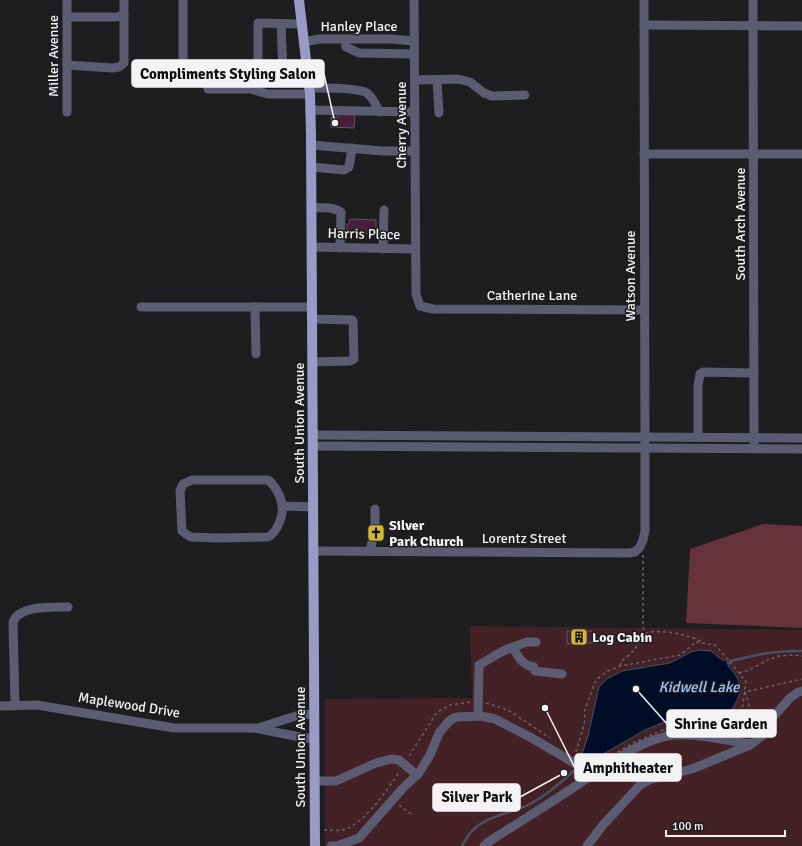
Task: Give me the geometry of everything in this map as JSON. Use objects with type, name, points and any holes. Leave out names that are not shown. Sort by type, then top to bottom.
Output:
[{"type":"main road","name":"South Union Avenue","points":[[300,0],[308,71],[311,145],[315,846]]},
{"type":"street","name":"Miller Avenue","points":[[67,0],[67,112]]},
{"type":"street","points":[[67,65],[112,68],[119,67],[124,63],[124,0]]},
{"type":"street","points":[[183,0],[183,67]]},
{"type":"street","name":"Cherry Avenue","points":[[414,0],[415,249],[416,294],[420,306]]},
{"type":"street","name":"Watson Avenue","points":[[641,553],[645,531],[644,0]]},
{"type":"street","name":"South Arch Avenue","points":[[753,0],[754,448]]},
{"type":"street","points":[[67,17],[116,17],[124,15]]},
{"type":"street","points":[[302,24],[258,23],[258,70],[283,72],[308,71]]},
{"type":"street","points":[[281,24],[283,72]]},
{"type":"street","points":[[644,25],[802,26]]},
{"type":"street","name":"Hanley Place","points":[[304,42],[319,39],[391,39],[414,41]]},
{"type":"street","points":[[345,39],[346,47],[359,53],[414,54]]},
{"type":"street","points":[[414,80],[458,79],[470,82],[484,93],[492,96],[525,95]]},
{"type":"street","points":[[438,80],[439,113]]},
{"type":"street","points":[[208,89],[250,89],[268,94],[332,88],[358,90],[367,94],[379,112]]},
{"type":"street","points":[[310,110],[415,112]]},
{"type":"street","points":[[311,145],[383,151],[415,151]]},
{"type":"street","points":[[311,167],[344,170],[349,167],[352,148]]},
{"type":"street","points":[[644,154],[802,154]]},
{"type":"street","points":[[312,208],[337,209],[341,212],[340,248]]},
{"type":"street","points":[[382,248],[384,210]]},
{"type":"street","name":"Harris Place","points":[[312,247],[415,249]]},
{"type":"street","name":"Catherine Lane","points":[[420,306],[433,309],[644,310]]},
{"type":"street","points":[[141,307],[312,307]]},
{"type":"street","points":[[255,307],[256,354]]},
{"type":"street","points":[[312,319],[352,320],[354,359],[313,362]]},
{"type":"street","points":[[697,448],[698,386],[700,374],[703,372],[754,373]]},
{"type":"street","points":[[313,435],[802,438]]},
{"type":"street","points":[[388,436],[389,446]]},
{"type":"street","points":[[452,436],[452,447]]},
{"type":"street","points":[[516,436],[516,447]]},
{"type":"street","points":[[578,437],[578,447]]},
{"type":"street","points":[[313,446],[802,449]]},
{"type":"street","points":[[192,480],[268,480],[273,484],[282,506],[276,531],[268,537],[191,537],[182,531],[180,491],[183,484],[192,480]]},
{"type":"street","points":[[282,506],[313,506]]},
{"type":"street","points":[[370,551],[375,530],[375,509]]},
{"type":"street","name":"Lorentz Street","points":[[313,551],[641,553]]},
{"type":"street","points":[[15,706],[14,618],[24,611],[68,606]]},
{"type":"street","points":[[478,716],[479,665],[513,647],[527,642],[536,642]]},
{"type":"street","points":[[513,647],[520,660],[531,667],[534,667],[535,671],[562,674]]},
{"type":"street","points":[[587,846],[603,825],[640,785],[649,780],[692,769],[749,744],[762,736],[774,717],[790,698],[802,691]]},
{"type":"street","name":"Maplewood Drive","points":[[0,706],[37,705],[174,728],[254,728],[305,738],[314,738]]},
{"type":"street","name":"Maplewood Drive","points":[[254,728],[276,723],[299,715],[314,714]]},
{"type":"street","points":[[331,846],[337,846],[359,838],[417,775],[430,755],[439,734],[449,721],[456,717],[478,716],[495,719],[578,761],[593,774]]},
{"type":"street","points":[[484,846],[522,820],[562,796],[593,774],[641,746],[663,737],[679,735],[749,744]]},
{"type":"street","points":[[718,758],[721,746],[720,740]]},
{"type":"street","points":[[314,781],[336,781],[376,763],[391,759],[399,760],[417,775]]},
{"type":"path","points":[[641,553],[643,627],[645,634]]},
{"type":"path","points":[[620,666],[621,662],[635,649],[638,641],[650,631],[668,632],[690,638],[699,638],[706,644]]},
{"type":"path","points":[[578,761],[585,718],[584,712],[596,680],[606,672],[620,666],[680,655],[696,642],[715,645],[746,682],[742,710],[729,721],[695,730],[668,728]]},
{"type":"path","points":[[739,673],[748,672],[771,659],[780,656],[802,656]]},
{"type":"path","points":[[745,692],[802,679]]},
{"type":"path","points":[[745,692],[749,700],[750,708],[749,744]]},
{"type":"path","points":[[315,830],[342,830],[353,827],[363,819],[390,787],[437,712],[450,705],[464,702],[478,702],[508,710],[551,739]]},
{"type":"path","points":[[569,751],[578,761]]},
{"type":"path","points":[[393,800],[411,814]]},
{"type":"shaded area","points":[[763,524],[802,526],[802,628],[686,623],[690,549]]},
{"type":"shaded area","points":[[470,626],[802,630],[802,846],[325,846],[325,699],[472,698]]},
{"type":"water","name":"Kidwell Lake","points":[[700,650],[711,651],[722,660],[725,660],[734,672],[740,690],[739,696],[729,714],[712,720],[669,720],[645,730],[586,764],[580,760],[588,736],[599,687],[607,679],[622,671],[670,663],[691,652]]},
{"type":"building","points":[[338,114],[355,115],[354,128],[331,127],[331,117],[338,117]]},
{"type":"building","points":[[350,219],[376,220],[376,234],[347,233],[347,224],[349,224]]},
{"type":"building","name":"Log Cabin","points":[[567,631],[592,631],[593,643],[567,644]]},
{"type":"waterway","points":[[728,663],[766,653],[802,651]]},
{"type":"waterway","points":[[462,846],[469,834],[485,821],[523,807],[537,800],[558,785],[583,762]]},
{"type":"place","name":"Compliments Styling Salon","points":[[335,123]]},
{"type":"place","name":"Silver Park Church","points":[[376,533]]},
{"type":"place","name":"Log Cabin","points":[[579,637]]},
{"type":"place","name":"Shrine Garden","points":[[636,689]]},
{"type":"place","name":"Amphitheater","points":[[545,708]]},
{"type":"place","name":"Silver Park","points":[[564,773]]}]
